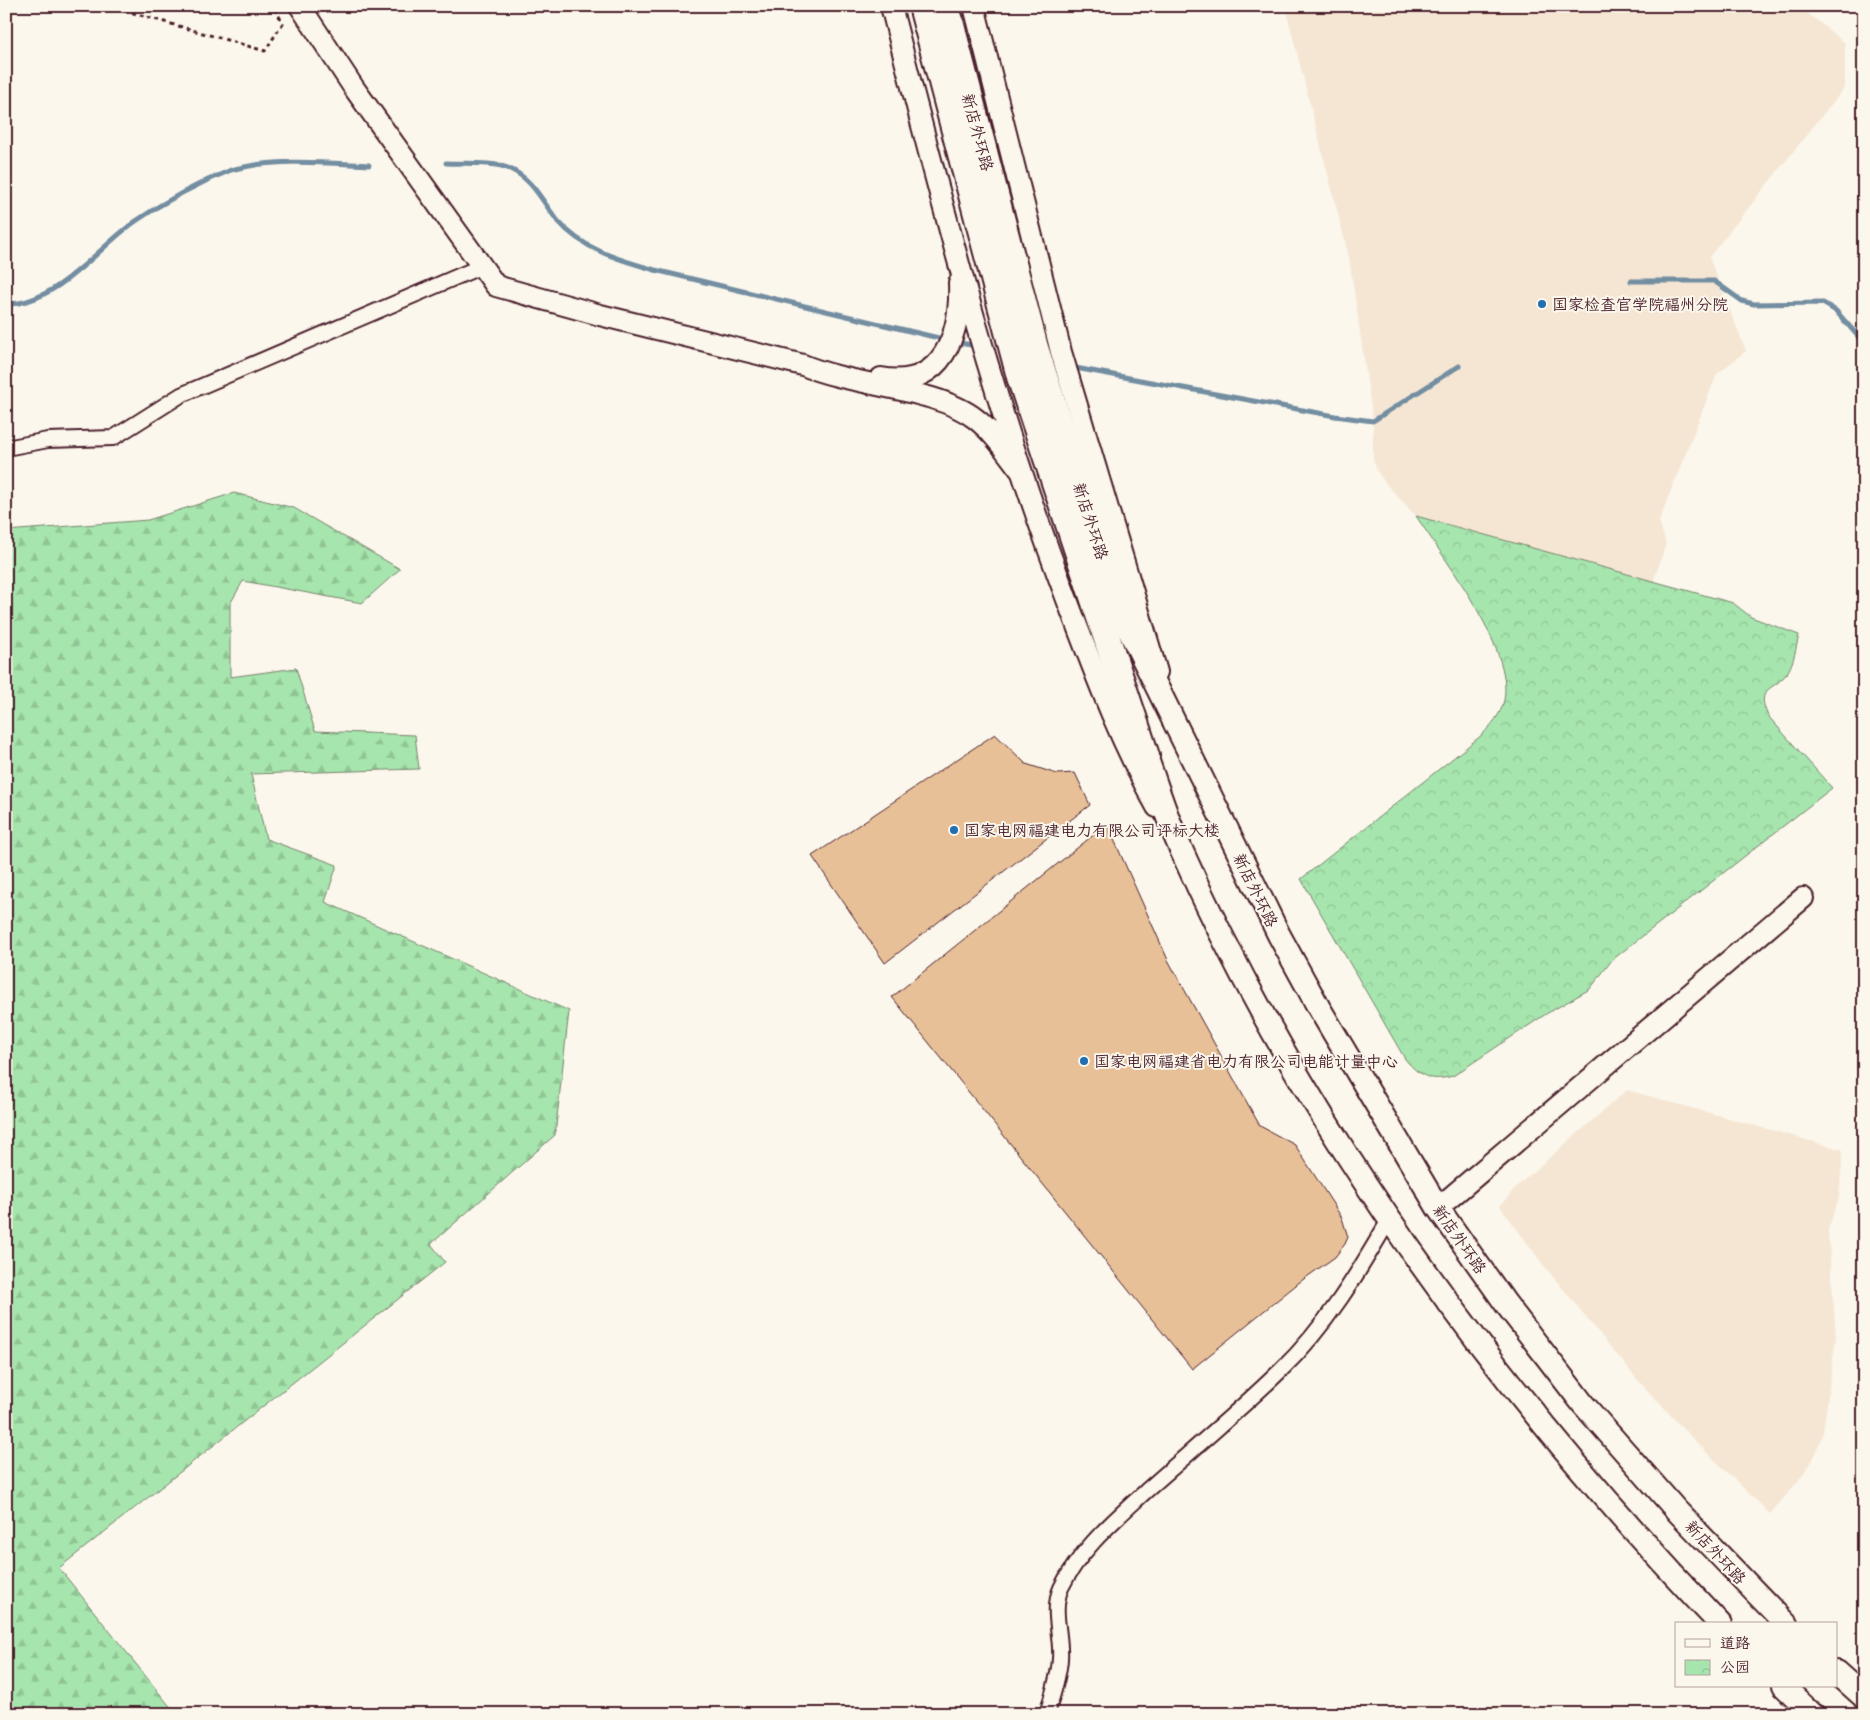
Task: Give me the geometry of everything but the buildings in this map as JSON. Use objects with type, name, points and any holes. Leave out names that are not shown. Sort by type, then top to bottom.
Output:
[{"type":"highway","name":"新店外环路","points":[[922,6],[1020,376],[1146,756]]},
{"type":"highway","name":"新店外环路","points":[[946,6],[1036,348],[1092,528],[1126,624]]},
{"type":"main road","points":[[300,6],[354,88],[496,286],[600,315],[804,365],[824,374],[933,400],[965,412],[985,426],[1021,471]]},
{"type":"main road","points":[[891,6],[959,260],[1021,471],[1112,717],[1141,779],[1177,843]]},
{"type":"main road","points":[[974,6],[1070,386],[1165,699]]},
{"type":"main road","points":[[804,365],[826,365],[870,376],[900,380],[921,376],[938,363],[945,354],[955,330],[960,297],[959,260]]},
{"type":"main road","name":"新店外环路","points":[[1126,624],[1165,699],[1279,935],[1319,1008],[1438,1208],[1506,1304],[1583,1404],[1677,1511],[1784,1622]]},
{"type":"main road","name":"新店外环路","points":[[1146,756],[1177,843],[1211,914],[1326,1122],[1389,1220],[1460,1320],[1535,1417],[1605,1500],[1718,1622]]},
{"type":"main road","points":[[1438,1208],[1802,898]]},
{"type":"main road","points":[[1838,1674],[1864,1697]]},
{"type":"main road","points":[[1786,1688],[1813,1714]]},
{"type":"street","points":[[6,448],[48,440],[113,438],[181,395],[482,266]]},
{"type":"street","points":[[1047,1714],[1059,1672],[1061,1656],[1057,1602],[1062,1588],[1072,1571],[1087,1550],[1120,1515],[1298,1353],[1358,1274],[1389,1220]]},
{"type":"path","points":[[109,6],[265,51],[283,23],[272,6]]},
{"type":"shaded area","name":"国家检查官学院福州分院","points":[[1285,6],[1799,6],[1845,43],[1845,87],[1709,257],[1746,351],[1717,374],[1659,521],[1666,544],[1653,582],[1416,516],[1386,484],[1377,471],[1373,458],[1373,421],[1349,257]]},
{"type":"shaded area","points":[[1627,1090],[1843,1150],[1839,1197],[1828,1230],[1836,1337],[1823,1433],[1815,1455],[1800,1479],[1770,1514],[1692,1438],[1636,1378],[1545,1267],[1500,1206],[1516,1187]]},
{"type":"green space","points":[[234,493],[294,508],[400,569],[362,603],[243,581],[230,604],[230,677],[296,668],[315,731],[415,735],[419,769],[251,774],[266,839],[337,865],[325,902],[569,1011],[555,1135],[431,1244],[445,1262],[59,1568],[176,1714],[6,1714],[6,531],[148,520]]},
{"type":"green space","points":[[1416,516],[1733,603],[1751,617],[1799,635],[1791,665],[1782,679],[1765,694],[1763,699],[1764,706],[1768,716],[1832,788],[1612,960],[1590,989],[1546,1014],[1453,1076],[1445,1078],[1432,1078],[1421,1074],[1405,1059],[1301,879],[1482,735],[1503,705],[1504,679],[1498,655],[1488,630],[1459,579]]},
{"type":"waterway","points":[[6,304],[24,302],[42,295],[59,285],[136,221],[182,193],[231,170],[247,166],[282,163],[369,165]]},
{"type":"waterway","points":[[446,163],[479,163],[503,166],[510,169],[532,185],[558,221],[568,231],[590,247],[616,258],[655,270],[947,340]]},
{"type":"waterway","points":[[1631,281],[1714,281],[1742,301],[1754,304],[1823,303],[1836,311],[1864,343]]},
{"type":"waterway","points":[[955,342],[976,346]]},
{"type":"waterway","points":[[1070,367],[1335,416],[1373,421],[1459,366]]},
{"type":"place","name":"国家检查官学院福州分院","points":[[1542,304]]},
{"type":"place","name":"国家电网福建电力有限公司评标大楼","points":[[954,830]]},
{"type":"place","name":"国家电网福建省电力有限公司电能计量中心","points":[[1084,1061]]}]
